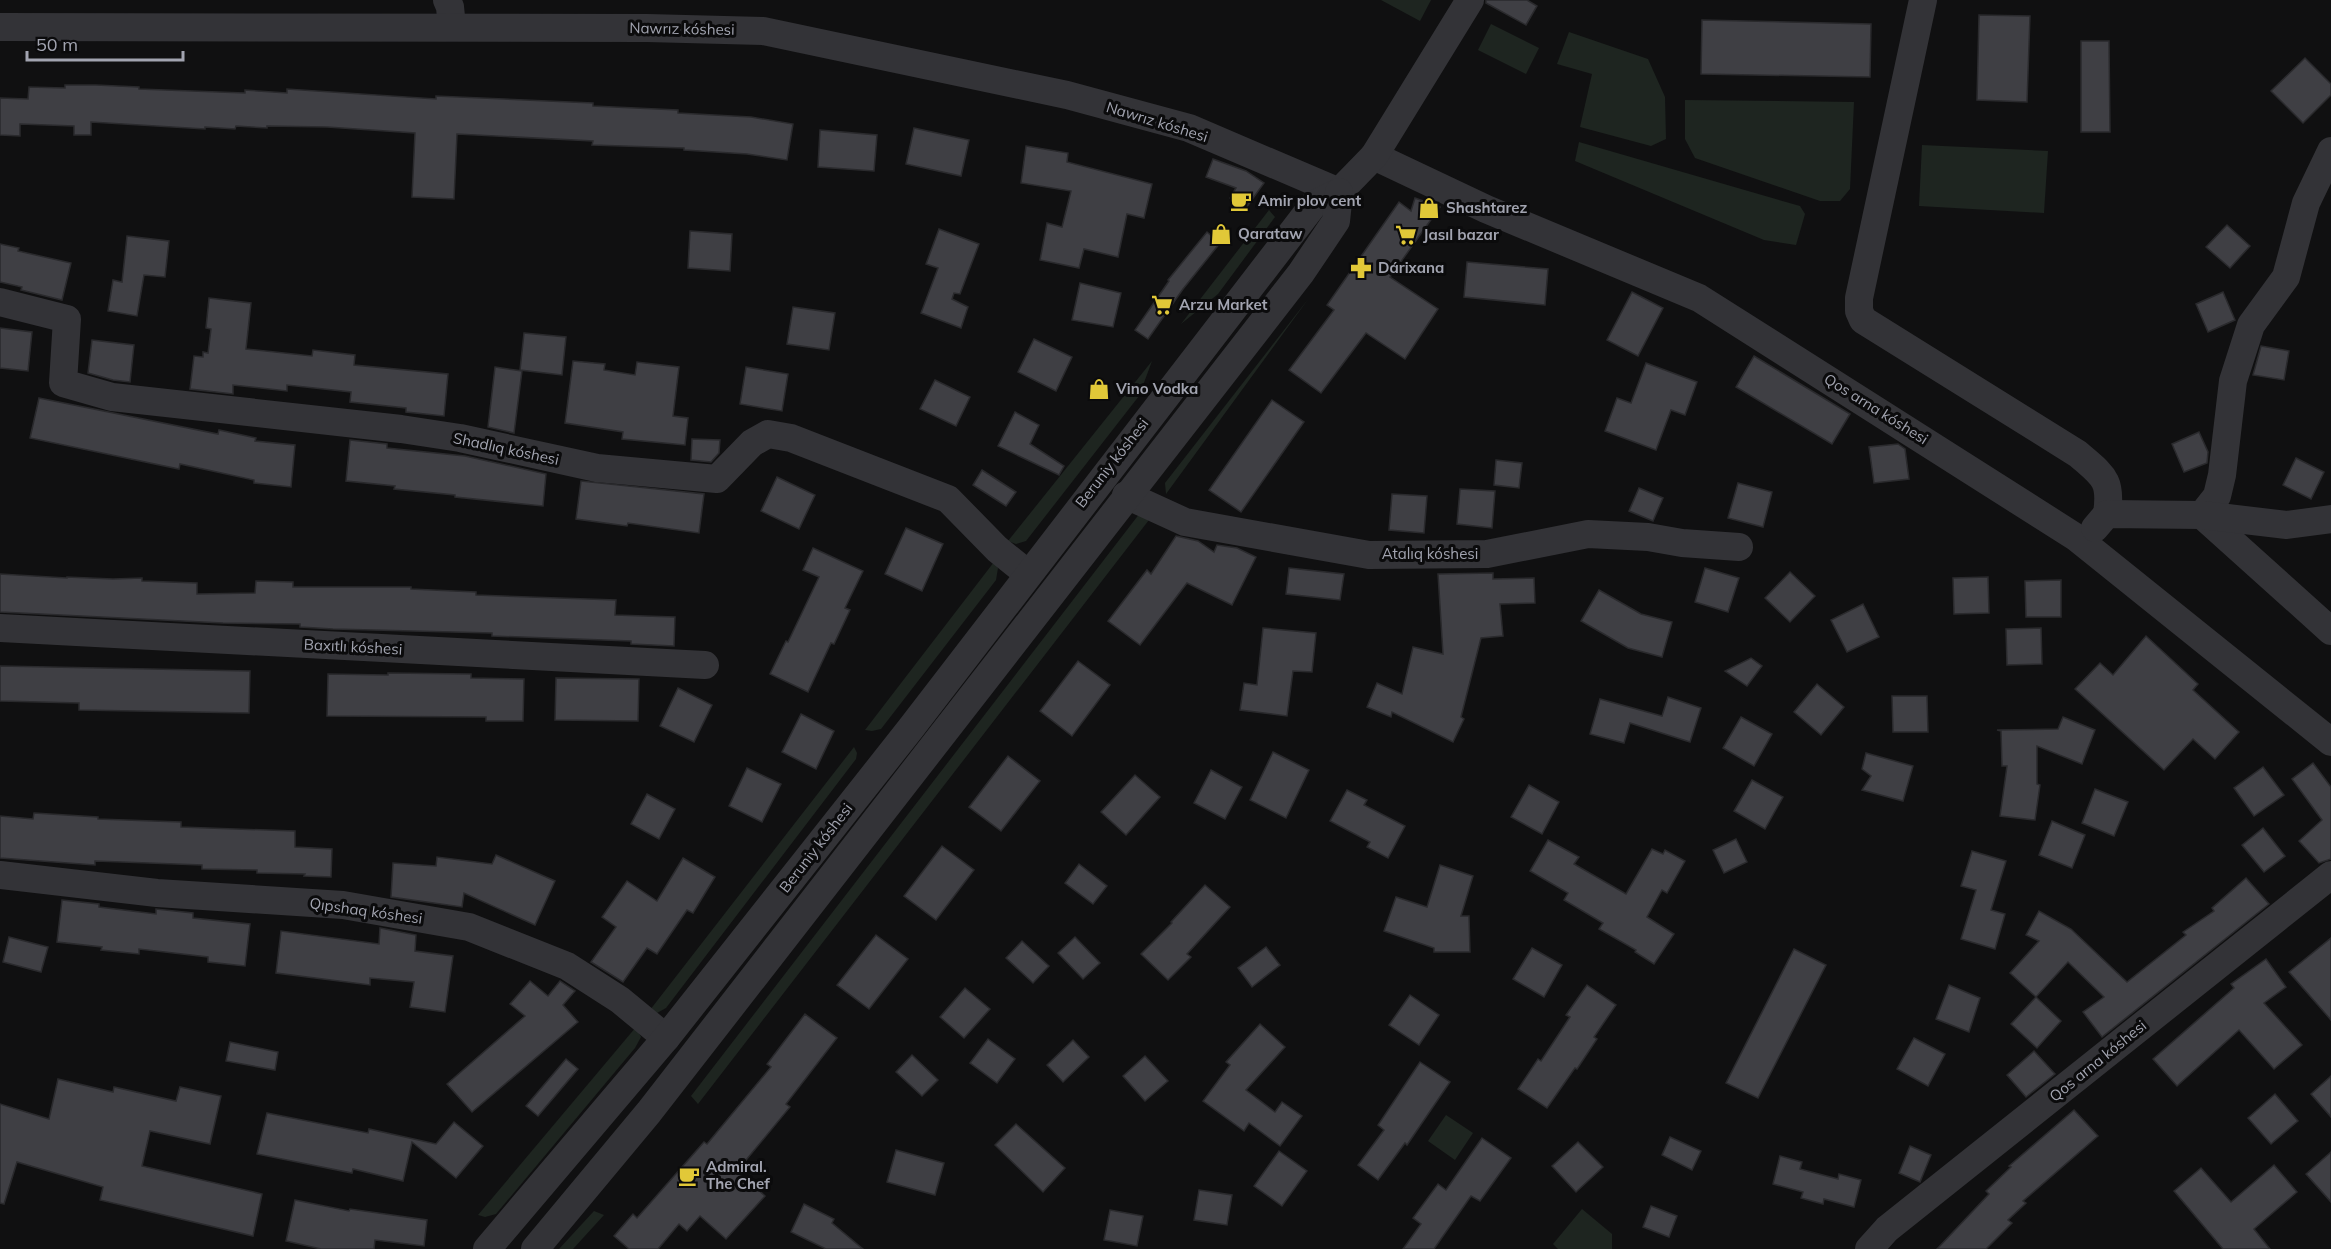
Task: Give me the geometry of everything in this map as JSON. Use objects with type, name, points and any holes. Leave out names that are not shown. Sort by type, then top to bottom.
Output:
[{"type":"street","points":[[1339,192],[1374,156],[1470,0]]},
{"type":"street","points":[[1923,0],[1858,310],[1863,320],[2078,454],[2104,476],[2110,495],[2107,514],[2092,531],[2078,538]]},
{"type":"street","name":"Nawrız kóshesi","points":[[0,27],[450,14],[636,28],[763,31],[1067,95],[1189,128],[1339,192]]},
{"type":"street","points":[[2202,515],[2217,496],[2222,476],[2234,381],[2251,325],[2286,278],[2306,203],[2331,151]]},
{"type":"street","name":"Qos arna kóshesi","points":[[1374,156],[1486,209],[1699,298],[2078,538],[2331,742]]},
{"type":"street","name":"Beruniy kóshesi","points":[[535,1249],[649,1112],[1126,495],[1301,273],[1336,220],[1339,192]]},
{"type":"street","name":"Beruniy kóshesi","points":[[489,1248],[666,1038],[911,728],[1314,204],[1339,192]]},
{"type":"street","name":"Shadlıq kóshesi","points":[[0,302],[67,319],[63,383],[112,397],[401,429],[460,438],[597,468],[717,479],[752,443],[768,434],[791,438],[948,499],[997,549],[1028,574]]},
{"type":"street","name":"Atalıq kóshesi","points":[[1126,495],[1185,522],[1369,555],[1487,554],[1588,534],[1648,537],[1682,543],[1739,547]]},
{"type":"street","points":[[2107,514],[2202,515],[2287,525],[2331,519]]},
{"type":"street","points":[[2202,515],[2331,631]]},
{"type":"street","name":"Baxıtlı kóshesi","points":[[0,628],[705,665]]},
{"type":"street","name":"Qıpshaq kóshesi","points":[[0,875],[157,893],[343,905],[469,927],[567,966],[620,1000],[666,1038]]},
{"type":"street","name":"Qos arna kóshesi","points":[[1869,1249],[1887,1229],[2331,875]]},
{"type":"shaded area","points":[[1381,0],[1431,0],[1420,21]]},
{"type":"shaded area","points":[[1491,24],[1539,48],[1526,74],[1478,50]]},
{"type":"shaded area","points":[[1569,32],[1648,59],[1665,97],[1666,139],[1651,146],[1580,127],[1592,74],[1557,64]]},
{"type":"shaded area","points":[[1685,100],[1854,102],[1850,189],[1840,201],[1820,201],[1695,158],[1685,139]]},
{"type":"shaded area","points":[[1579,142],[1800,206],[1805,214],[1796,245],[1764,240],[1575,161]]},
{"type":"shaded area","points":[[1922,145],[2048,151],[2044,213],[1919,206]]},
{"type":"shaded area","points":[[1269,210],[1275,217],[1218,294],[1181,324]]},
{"type":"shaded area","points":[[1309,298],[1166,494],[1165,483]]},
{"type":"shaded area","points":[[1152,361],[1139,396],[1026,541],[1016,544],[1008,541]]},
{"type":"shaded area","points":[[1140,513],[1152,516],[698,1104],[691,1096]]},
{"type":"shaded area","points":[[994,562],[998,568],[996,580],[881,729],[865,730]]},
{"type":"shaded area","points":[[854,747],[857,753],[856,759],[666,1008],[657,1013],[650,1010]]},
{"type":"shaded area","points":[[636,1027],[641,1037],[635,1048],[496,1214],[485,1217],[478,1215]]},
{"type":"shaded area","points":[[1446,1115],[1473,1133],[1455,1160],[1428,1141]]},
{"type":"shaded area","points":[[1582,1209],[1612,1234],[1612,1249],[1558,1249],[1553,1244]]},
{"type":"shaded area","points":[[594,1211],[604,1215],[573,1249],[559,1249]]},
{"type":"building","points":[[1486,0],[1527,0],[1537,6],[1526,25],[1486,3]]},
{"type":"building","points":[[1979,15],[2030,16],[2027,102],[1977,100]]},
{"type":"building","points":[[1702,20],[1871,24],[1870,77],[1701,74]]},
{"type":"building","points":[[2081,41],[2109,41],[2110,132],[2081,132]]},
{"type":"building","points":[[2305,58],[2331,84],[2331,95],[2303,123],[2271,91]]},
{"type":"building","points":[[65,85],[245,93],[245,90],[287,93],[287,89],[436,99],[436,96],[593,103],[593,106],[678,110],[678,113],[751,117],[793,124],[787,160],[747,154],[684,150],[684,148],[592,145],[593,141],[457,134],[454,199],[412,197],[415,133],[327,127],[236,126],[235,129],[205,127],[205,129],[91,122],[91,135],[74,135],[74,126],[20,124],[20,136],[0,135],[0,98],[28,99],[29,87],[65,88]]},
{"type":"building","points":[[914,128],[969,140],[961,176],[906,164]]},
{"type":"building","points":[[820,130],[877,135],[874,171],[818,167]]},
{"type":"building","points":[[1026,146],[1068,153],[1067,162],[1152,184],[1144,218],[1127,214],[1118,257],[1084,249],[1079,268],[1040,260],[1047,223],[1062,227],[1071,191],[1021,183]]},
{"type":"building","points":[[1213,159],[1246,171],[1264,183],[1246,208],[1230,198],[1236,188],[1206,177]]},
{"type":"building","points":[[1415,198],[1440,207],[1390,277],[1438,309],[1405,359],[1366,333],[1321,393],[1289,370],[1334,310],[1327,305],[1399,202],[1411,211]]},
{"type":"building","points":[[2227,225],[2250,246],[2230,268],[2206,247]]},
{"type":"building","points":[[939,229],[979,244],[960,294],[954,293],[952,299],[968,307],[961,328],[921,313],[938,268],[926,264]]},
{"type":"building","points":[[690,231],[732,234],[730,271],[688,268]]},
{"type":"building","points":[[1207,232],[1220,243],[1183,289],[1148,339],[1135,330],[1168,280]]},
{"type":"building","points":[[127,236],[169,241],[165,277],[144,275],[137,316],[108,311],[113,280],[122,282]]},
{"type":"building","points":[[0,244],[19,248],[18,251],[71,263],[62,300],[21,290],[22,287],[0,282]]},
{"type":"building","points":[[1467,262],[1548,269],[1545,305],[1464,297]]},
{"type":"building","points":[[1080,283],[1121,293],[1113,327],[1072,320]]},
{"type":"building","points":[[1632,292],[1663,308],[1638,356],[1607,340]]},
{"type":"building","points":[[2223,292],[2235,320],[2208,332],[2196,304]]},
{"type":"building","points":[[209,298],[251,303],[246,349],[312,356],[313,350],[355,355],[354,365],[448,374],[444,416],[406,412],[406,408],[350,402],[351,392],[287,385],[287,391],[233,385],[233,394],[190,389],[194,356],[203,357],[203,352],[208,353],[211,329],[206,328]]},
{"type":"building","points":[[793,307],[835,313],[829,350],[787,344]]},
{"type":"building","points":[[0,328],[32,332],[28,371],[0,368]]},
{"type":"building","points":[[524,333],[566,337],[562,375],[520,370]]},
{"type":"building","points":[[1034,339],[1072,357],[1056,391],[1018,372]]},
{"type":"building","points":[[92,340],[134,345],[130,382],[88,373]]},
{"type":"building","points":[[2261,346],[2289,351],[2284,380],[2253,375]]},
{"type":"building","points":[[1754,356],[1850,414],[1832,444],[1736,387]]},
{"type":"building","points":[[573,361],[605,364],[604,370],[635,375],[637,362],[679,367],[673,416],[688,418],[685,445],[622,439],[623,432],[565,423]]},
{"type":"building","points":[[1646,363],[1697,382],[1685,415],[1671,410],[1656,450],[1605,431],[1617,398],[1631,403]]},
{"type":"building","points":[[495,367],[522,371],[514,433],[488,427]]},
{"type":"building","points":[[746,367],[788,374],[782,411],[740,404]]},
{"type":"building","points":[[935,380],[970,397],[956,426],[920,409]]},
{"type":"building","points":[[39,398],[218,434],[219,430],[256,438],[255,441],[295,445],[291,487],[254,483],[254,480],[180,464],[179,469],[30,438]]},
{"type":"building","points":[[1272,400],[1304,422],[1241,512],[1209,490]]},
{"type":"building","points":[[1015,412],[1039,425],[1030,444],[1064,466],[1059,475],[998,446]]},
{"type":"building","points":[[2199,432],[2208,452],[2207,463],[2184,472],[2172,444]]},
{"type":"building","points":[[692,439],[720,440],[719,453],[711,462],[691,460]]},
{"type":"building","points":[[350,440],[387,444],[387,448],[465,456],[546,474],[543,506],[455,497],[455,495],[394,489],[395,486],[346,481]]},
{"type":"building","points":[[1898,444],[1905,449],[1909,479],[1874,483],[1869,447]]},
{"type":"building","points":[[2296,458],[2324,472],[2311,499],[2283,485]]},
{"type":"building","points":[[1496,460],[1522,463],[1519,488],[1494,485]]},
{"type":"building","points":[[982,470],[1016,492],[1006,506],[973,485]]},
{"type":"building","points":[[777,477],[815,495],[799,529],[761,511]]},
{"type":"building","points":[[581,481],[704,494],[699,533],[628,523],[627,526],[576,519]]},
{"type":"building","points":[[1738,483],[1772,492],[1763,527],[1728,518]]},
{"type":"building","points":[[1639,488],[1663,498],[1653,521],[1629,511]]},
{"type":"building","points":[[1460,489],[1495,491],[1492,528],[1457,524]]},
{"type":"building","points":[[1392,494],[1427,496],[1424,533],[1389,530]]},
{"type":"building","points":[[906,528],[943,544],[922,591],[885,574]]},
{"type":"building","points":[[1176,536],[1198,541],[1214,552],[1217,545],[1237,548],[1256,557],[1232,605],[1187,583],[1140,645],[1108,621],[1147,570],[1151,574]]},
{"type":"building","points":[[813,548],[863,571],[845,608],[850,610],[834,644],[831,643],[808,692],[770,674],[819,577],[803,570]]},
{"type":"building","points":[[1289,568],[1344,574],[1340,600],[1286,594]]},
{"type":"building","points":[[1705,568],[1739,578],[1728,612],[1695,602]]},
{"type":"building","points":[[1790,572],[1815,596],[1790,622],[1765,598]]},
{"type":"building","points":[[1493,573],[1493,579],[1534,578],[1535,603],[1500,604],[1503,636],[1481,638],[1461,717],[1464,719],[1453,742],[1392,712],[1391,717],[1367,707],[1377,683],[1402,694],[1413,647],[1443,654],[1438,574]]},
{"type":"building","points":[[0,574],[67,578],[142,578],[142,581],[197,583],[197,594],[255,593],[256,581],[293,582],[293,587],[411,587],[411,589],[476,592],[476,595],[616,600],[615,615],[675,617],[674,646],[631,644],[631,641],[492,636],[492,633],[333,629],[300,627],[300,624],[223,623],[0,612]]},
{"type":"building","points":[[1988,577],[1989,613],[1954,614],[1953,578]]},
{"type":"building","points":[[2061,580],[2061,617],[2026,617],[2025,581]]},
{"type":"building","points":[[1599,590],[1641,614],[1672,622],[1662,657],[1628,648],[1581,621]]},
{"type":"building","points":[[1863,604],[1879,637],[1847,652],[1831,620]]},
{"type":"building","points":[[1263,628],[1316,633],[1312,672],[1293,671],[1287,716],[1240,710],[1244,683],[1257,685]]},
{"type":"building","points":[[2041,628],[2042,664],[2007,665],[2006,629]]},
{"type":"building","points":[[2146,636],[2198,684],[2193,690],[2239,732],[2215,759],[2193,739],[2164,770],[2075,689],[2100,663],[2113,675]]},
{"type":"building","points":[[1751,658],[1762,666],[1747,686],[1725,671]]},
{"type":"building","points":[[1078,661],[1110,685],[1072,736],[1040,711]]},
{"type":"building","points":[[0,666],[250,671],[249,713],[79,710],[79,703],[0,701]]},
{"type":"building","points":[[388,673],[471,674],[471,678],[524,679],[523,721],[486,721],[486,717],[327,716],[328,674],[388,675]]},
{"type":"building","points":[[556,678],[639,679],[638,721],[555,720]]},
{"type":"building","points":[[1817,684],[1844,707],[1821,735],[1794,712]]},
{"type":"building","points":[[678,688],[712,705],[694,742],[660,726]]},
{"type":"building","points":[[1892,696],[1927,696],[1928,732],[1893,732]]},
{"type":"building","points":[[1668,697],[1701,708],[1690,742],[1630,723],[1624,743],[1590,734],[1600,699],[1662,716]]},
{"type":"building","points":[[801,714],[834,731],[816,769],[782,752]]},
{"type":"building","points":[[1741,717],[1772,734],[1754,766],[1723,748]]},
{"type":"building","points":[[2063,717],[2095,730],[2082,764],[2037,746],[2037,784],[2040,785],[2035,820],[2000,816],[2007,766],[2002,766],[2001,731],[1997,730],[2058,729]]},
{"type":"building","points":[[1273,752],[1309,770],[1286,818],[1250,800]]},
{"type":"building","points":[[1866,753],[1913,766],[1903,801],[1862,790],[1871,776],[1862,769]]},
{"type":"building","points":[[1008,756],[1040,781],[1001,831],[969,807]]},
{"type":"building","points":[[2313,763],[2331,787],[2331,859],[2319,863],[2299,841],[2322,820],[2292,779]]},
{"type":"building","points":[[2263,767],[2284,795],[2254,816],[2234,788]]},
{"type":"building","points":[[747,768],[781,784],[762,822],[729,806]]},
{"type":"building","points":[[1211,770],[1242,787],[1225,819],[1194,803]]},
{"type":"building","points":[[1135,775],[1160,797],[1126,835],[1101,812]]},
{"type":"building","points":[[1752,780],[1783,797],[1765,829],[1734,811]]},
{"type":"building","points":[[1529,785],[1559,802],[1542,834],[1511,817]]},
{"type":"building","points":[[2095,789],[2128,802],[2114,836],[2082,823]]},
{"type":"building","points":[[1347,790],[1367,800],[1364,805],[1405,826],[1388,858],[1367,847],[1370,842],[1330,821]]},
{"type":"building","points":[[647,794],[675,809],[659,839],[631,824]]},
{"type":"building","points":[[34,813],[98,817],[98,819],[181,822],[181,827],[295,831],[295,847],[332,849],[331,877],[257,873],[257,870],[202,869],[202,865],[95,861],[95,865],[0,858],[0,816],[33,819]]},
{"type":"building","points":[[2052,821],[2085,835],[2072,868],[2039,855]]},
{"type":"building","points":[[2263,828],[2285,856],[2264,872],[2242,845]]},
{"type":"building","points":[[1736,839],[1747,862],[1724,873],[1713,850]]},
{"type":"building","points":[[1548,840],[1579,857],[1574,864],[1626,894],[1652,849],[1663,854],[1665,850],[1685,861],[1667,893],[1662,890],[1647,917],[1674,934],[1654,964],[1635,952],[1636,950],[1599,929],[1603,923],[1564,900],[1568,893],[1530,871]]},
{"type":"building","points":[[942,846],[974,870],[936,920],[904,896]]},
{"type":"building","points":[[1972,851],[2006,861],[1991,910],[2005,914],[1995,949],[1961,939],[1976,890],[1961,886]]},
{"type":"building","points":[[496,855],[555,881],[535,925],[464,893],[462,907],[391,897],[393,863],[436,866],[437,857],[492,864]]},
{"type":"building","points":[[683,858],[715,877],[693,913],[687,910],[657,954],[647,948],[623,982],[591,962],[616,927],[602,917],[627,881],[657,901]]},
{"type":"building","points":[[1079,864],[1107,886],[1093,904],[1065,883]]},
{"type":"building","points":[[1440,865],[1473,876],[1461,916],[1469,916],[1470,952],[1434,952],[1434,948],[1384,931],[1396,897],[1427,907]]},
{"type":"building","points":[[2246,878],[2269,904],[2102,1037],[2083,1012],[2104,997],[2068,962],[2036,997],[2010,973],[2039,941],[2026,935],[2039,911],[2071,929],[2127,982],[2186,935],[2183,932],[2214,911],[2212,908]]},
{"type":"building","points":[[1205,885],[1230,907],[1187,954],[1191,957],[1168,980],[1141,954]]},
{"type":"building","points":[[62,900],[156,914],[156,909],[193,913],[193,918],[250,924],[245,966],[208,962],[208,957],[139,949],[139,954],[57,942]]},
{"type":"building","points":[[380,928],[416,935],[415,951],[453,956],[445,1012],[410,1007],[414,982],[370,978],[370,985],[276,973],[281,931],[379,944]]},
{"type":"building","points":[[876,935],[908,959],[869,1009],[837,985]]},
{"type":"building","points":[[9,937],[48,947],[41,972],[3,962]]},
{"type":"building","points":[[1075,937],[1100,963],[1083,979],[1058,953]]},
{"type":"building","points":[[2331,938],[2331,1020],[2289,972]]},
{"type":"building","points":[[1022,941],[1049,966],[1033,983],[1006,958]]},
{"type":"building","points":[[1266,947],[1280,965],[1252,987],[1238,968]]},
{"type":"building","points":[[1532,948],[1562,965],[1544,997],[1513,979]]},
{"type":"building","points":[[1794,949],[1826,965],[1758,1098],[1726,1083]]},
{"type":"building","points":[[2266,959],[2286,987],[2264,1003],[2302,1045],[2274,1069],[2239,1030],[2177,1086],[2153,1059],[2234,988],[2231,984]]},
{"type":"building","points":[[530,981],[548,996],[560,981],[575,991],[563,1005],[578,1022],[472,1112],[447,1084],[525,1016],[510,1004]]},
{"type":"building","points":[[1587,985],[1616,1005],[1594,1037],[1597,1039],[1577,1069],[1575,1068],[1547,1108],[1518,1089],[1538,1059],[1541,1061],[1570,1017],[1566,1015]]},
{"type":"building","points":[[1949,985],[1980,998],[1969,1032],[1936,1019]]},
{"type":"building","points":[[965,988],[990,1009],[964,1038],[940,1017]]},
{"type":"building","points":[[1410,995],[1439,1015],[1419,1045],[1389,1025]]},
{"type":"building","points":[[2036,997],[2061,1021],[2037,1048],[2011,1024]]},
{"type":"building","points":[[805,1014],[837,1038],[786,1104],[790,1107],[737,1171],[765,1196],[726,1239],[700,1216],[687,1231],[679,1224],[658,1249],[629,1249],[614,1236],[633,1214],[637,1218],[704,1142],[707,1144],[771,1067],[767,1064]]},
{"type":"building","points":[[1260,1024],[1285,1047],[1246,1090],[1275,1112],[1282,1102],[1302,1116],[1280,1146],[1249,1123],[1244,1131],[1203,1101],[1230,1065],[1226,1062]]},
{"type":"building","points":[[1914,1038],[1945,1054],[1928,1086],[1897,1069]]},
{"type":"building","points":[[988,1039],[1015,1059],[997,1083],[970,1063]]},
{"type":"building","points":[[1073,1040],[1089,1057],[1063,1082],[1047,1065]]},
{"type":"building","points":[[230,1042],[278,1052],[275,1070],[226,1061]]},
{"type":"building","points":[[2034,1051],[2055,1074],[2026,1097],[2007,1075]]},
{"type":"building","points":[[912,1055],[938,1080],[922,1096],[896,1072]]},
{"type":"building","points":[[1145,1056],[1168,1081],[1145,1101],[1123,1076]]},
{"type":"building","points":[[566,1059],[578,1069],[538,1116],[526,1106]]},
{"type":"building","points":[[1420,1062],[1450,1082],[1407,1145],[1405,1143],[1378,1180],[1358,1165],[1384,1130],[1378,1125]]},
{"type":"building","points":[[2331,1076],[2331,1117],[2311,1094]]},
{"type":"building","points":[[58,1079],[113,1092],[114,1087],[176,1101],[180,1087],[221,1096],[210,1144],[150,1131],[142,1166],[262,1194],[253,1236],[100,1200],[103,1187],[17,1162],[4,1204],[0,1203],[0,1104],[49,1119]]},
{"type":"building","points":[[2275,1094],[2298,1121],[2271,1144],[2248,1118]]},
{"type":"building","points":[[2074,1110],[2098,1136],[2023,1201],[2026,1203],[2008,1220],[2012,1223],[1986,1249],[1937,1249],[1989,1194],[1986,1191],[2011,1167],[2009,1166]]},
{"type":"building","points":[[267,1113],[368,1133],[369,1129],[436,1144],[454,1122],[483,1146],[456,1178],[412,1142],[403,1181],[353,1169],[352,1173],[257,1154]]},
{"type":"building","points":[[1016,1124],[1065,1168],[1043,1192],[995,1145]]},
{"type":"building","points":[[1670,1137],[1701,1151],[1692,1170],[1662,1155]]},
{"type":"building","points":[[1482,1138],[1511,1158],[1480,1201],[1471,1196],[1434,1249],[1403,1249],[1421,1224],[1413,1218],[1438,1184],[1446,1190]]},
{"type":"building","points":[[1578,1142],[1603,1167],[1576,1192],[1552,1166]]},
{"type":"building","points":[[1910,1146],[1931,1155],[1920,1182],[1899,1173]]},
{"type":"building","points":[[896,1150],[944,1163],[935,1195],[887,1182]]},
{"type":"building","points":[[1279,1151],[1307,1171],[1282,1206],[1254,1186]]},
{"type":"building","points":[[2331,1152],[2331,1202],[2306,1174]]},
{"type":"building","points":[[1780,1156],[1802,1162],[1800,1169],[1838,1179],[1839,1174],[1861,1180],[1854,1207],[1824,1199],[1823,1204],[1801,1198],[1803,1192],[1773,1184]]},
{"type":"building","points":[[2274,1165],[2297,1192],[2254,1229],[2270,1249],[2223,1249],[2174,1191],[2201,1168],[2231,1202]]},
{"type":"building","points":[[1199,1190],[1232,1195],[1227,1225],[1194,1220]]},
{"type":"building","points":[[295,1200],[349,1211],[350,1209],[427,1220],[424,1246],[375,1240],[374,1249],[321,1249],[286,1241]]},
{"type":"building","points":[[804,1204],[834,1219],[832,1223],[863,1249],[826,1249],[791,1232]]},
{"type":"building","points":[[1651,1206],[1677,1216],[1669,1237],[1643,1227]]},
{"type":"building","points":[[1110,1210],[1143,1216],[1137,1246],[1104,1240]]},
{"type":"place","name":"Amir plov cent","points":[[1241,201]]},
{"type":"place","name":"Shashtarez","points":[[1429,208]]},
{"type":"place","name":"Qarataw","points":[[1221,234]]},
{"type":"place","name":"Jasıl bazar","points":[[1406,235]]},
{"type":"place","name":"Dárixana","points":[[1361,268]]},
{"type":"place","name":"Arzu Market","points":[[1162,305]]},
{"type":"place","name":"Vino Vodka","points":[[1099,389]]},
{"type":"place","name":"Admiral. The Chef","points":[[689,1176]]}]
